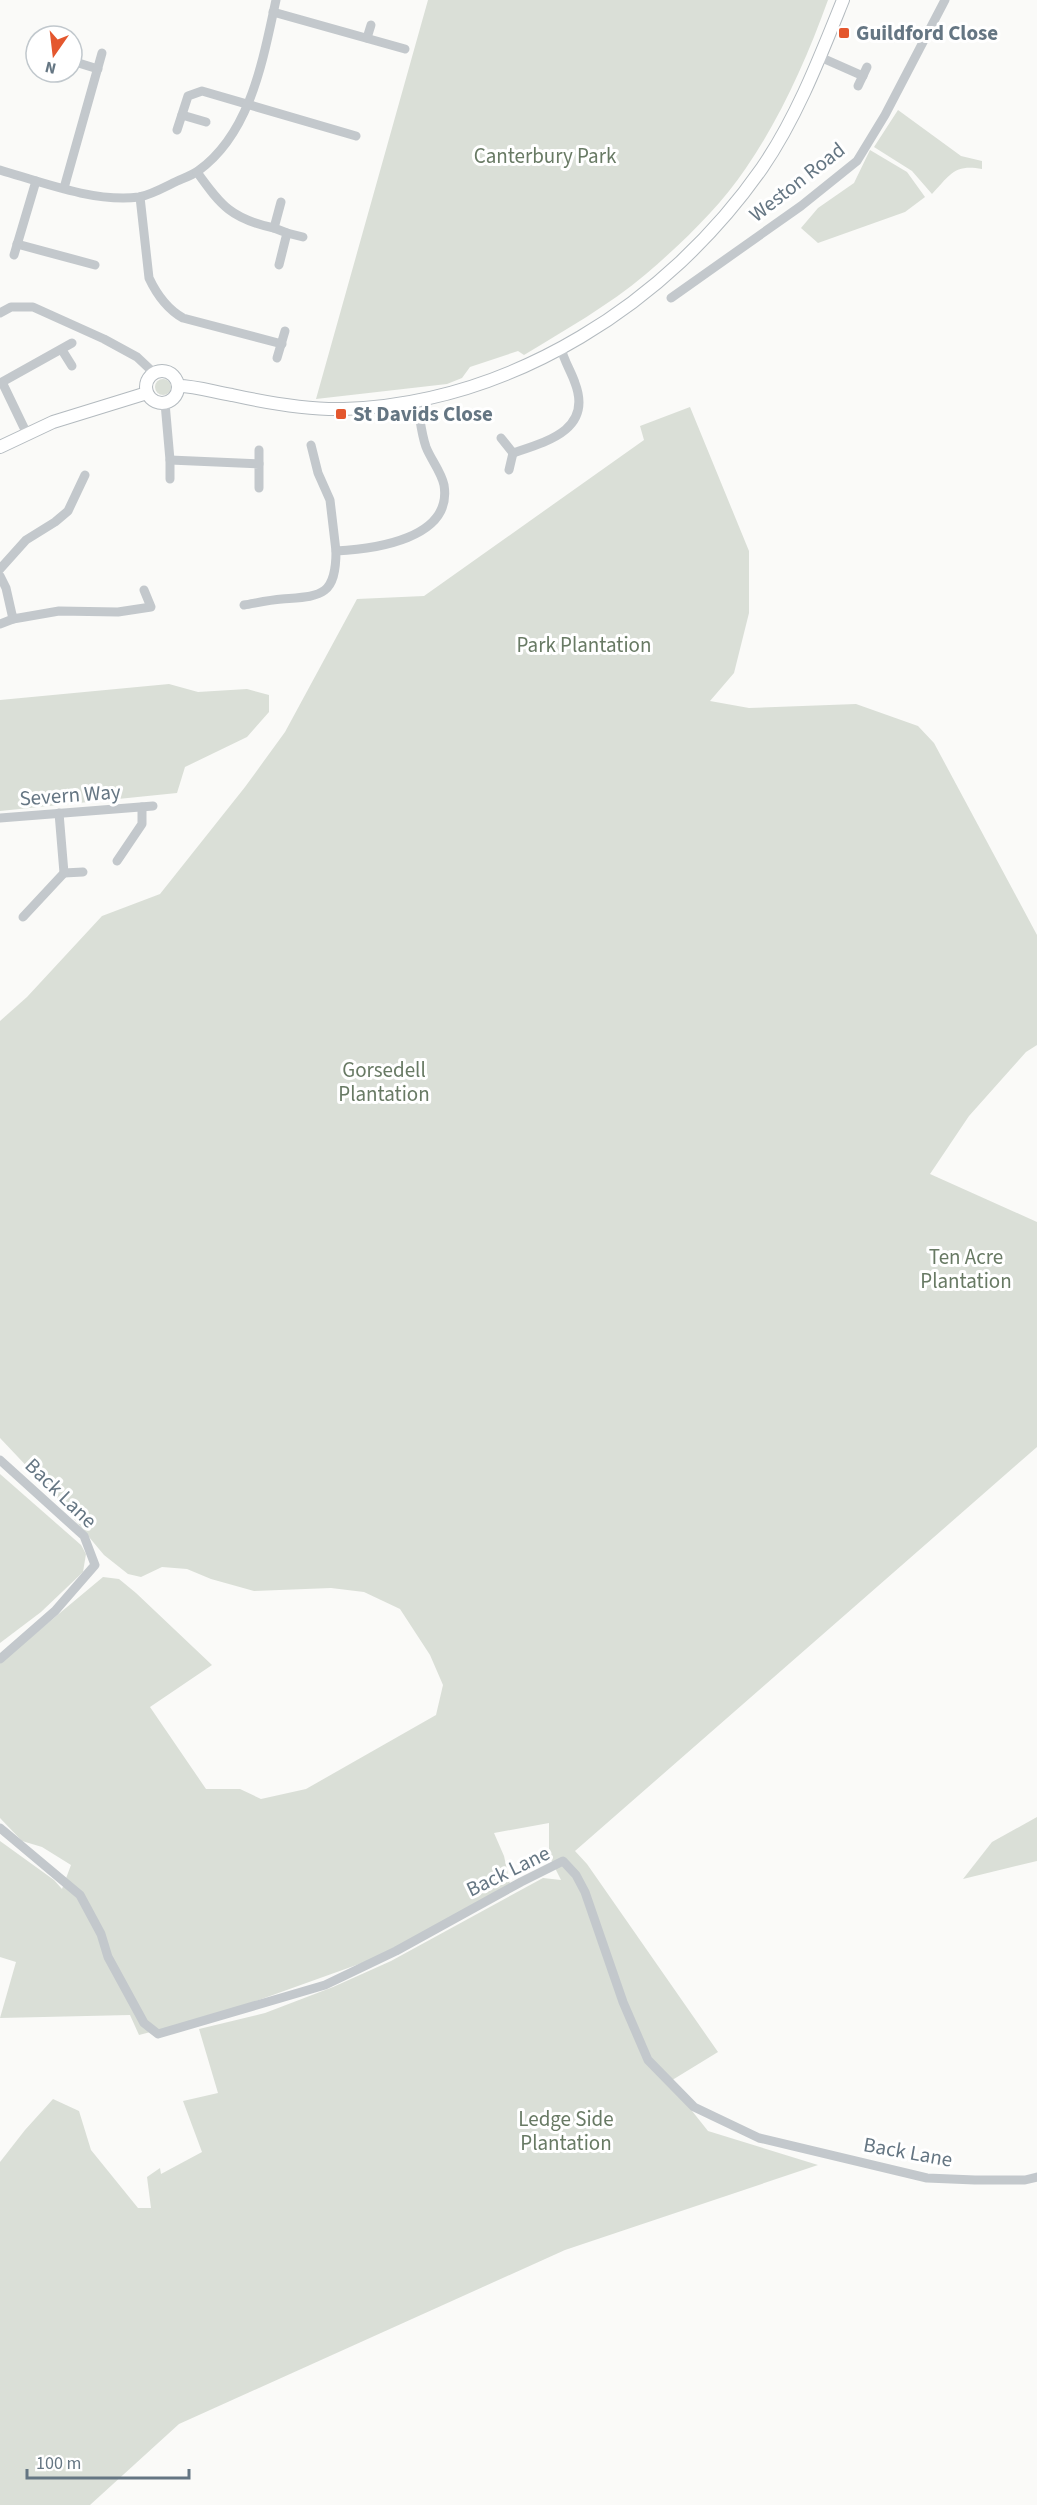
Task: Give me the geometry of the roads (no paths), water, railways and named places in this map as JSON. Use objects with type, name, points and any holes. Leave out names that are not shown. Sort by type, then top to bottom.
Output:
[{"type":"street","points":[[0,170],[96,195],[140,196],[197,172],[214,157],[234,130],[248,104],[254,89],[276,0]]},
{"type":"street","points":[[178,386],[189,386],[276,403],[341,409],[417,402],[498,378],[561,348],[610,318],[669,271],[698,245],[731,209],[769,157],[791,119],[843,0]]},
{"type":"street","name":"Weston Road","points":[[671,298],[801,207],[857,160],[885,115],[945,0]]},
{"type":"street","points":[[273,12],[405,49]]},
{"type":"street","points":[[367,38],[370,25]]},
{"type":"street","points":[[64,188],[102,53]]},
{"type":"street","points":[[820,57],[865,71],[858,86]]},
{"type":"street","points":[[84,65],[98,69]]},
{"type":"street","points":[[177,130],[188,96],[202,91],[356,136]]},
{"type":"street","points":[[182,115],[206,122]]},
{"type":"street","points":[[341,142],[343,132]]},
{"type":"street","points":[[197,172],[215,197],[230,211],[249,222],[303,237]]},
{"type":"street","points":[[14,255],[36,181]]},
{"type":"street","points":[[140,196],[149,278],[155,291],[172,312],[183,318],[282,344]]},
{"type":"street","points":[[274,228],[281,202]]},
{"type":"street","points":[[279,265],[287,233]]},
{"type":"street","points":[[49,253],[52,242]]},
{"type":"street","points":[[17,244],[95,265]]},
{"type":"street","points":[[0,313],[11,307],[33,307],[104,339],[137,357],[154,373],[170,373],[178,386],[173,399],[165,403],[154,401],[147,393],[147,381],[154,373]]},
{"type":"street","points":[[277,358],[285,331]]},
{"type":"street","points":[[27,434],[2,382],[72,343]]},
{"type":"street","points":[[513,453],[550,441],[570,427],[579,412],[576,386],[561,348]]},
{"type":"street","points":[[62,350],[72,366]]},
{"type":"street","points":[[0,447],[53,422],[147,393]]},
{"type":"street","points":[[336,552],[414,536],[429,527],[438,514],[443,499],[444,484],[426,447],[417,402]]},
{"type":"street","points":[[165,403],[170,479]]},
{"type":"street","points":[[501,438],[513,453]]},
{"type":"street","points":[[244,605],[285,598],[305,598],[319,594],[328,587],[333,578],[336,552],[330,500],[318,473],[311,445]]},
{"type":"street","points":[[259,450],[259,488]]},
{"type":"street","points":[[509,470],[513,453]]},
{"type":"street","points":[[170,460],[259,464]]},
{"type":"street","points":[[0,569],[26,540],[68,512],[85,476]]},
{"type":"street","points":[[0,576],[6,588],[13,619]]},
{"type":"street","points":[[0,624],[13,619],[59,611],[118,612],[151,607],[144,590]]},
{"type":"street","name":"Severn Way","points":[[0,818],[153,806]]},
{"type":"street","name":"Severn Way","points":[[117,861],[142,824],[142,807]]},
{"type":"street","points":[[59,813],[64,873]]},
{"type":"street","points":[[23,917],[64,873],[83,872]]},
{"type":"street","name":"Back Lane","points":[[0,1460],[84,1536],[95,1565],[55,1611],[0,1659]]},
{"type":"street","name":"Back Lane","points":[[0,1828],[80,1895],[100,1934],[108,1957],[144,2023],[158,2034],[325,1985],[396,1952],[510,1887],[563,1861],[576,1875],[585,1892],[623,2002],[648,2060],[694,2106],[759,2138],[927,2178],[1025,2180],[1037,2177]]},
{"type":"place","name":"Guildford Close","points":[[844,33]]},
{"type":"place","name":"St Davids Close","points":[[341,414]]},
{"type":"park label","name":"Canterbury Park","points":[[545,156]]},
{"type":"park label","name":"Park Plantation","points":[[584,645]]},
{"type":"park label","name":"Gorsedell Plantation","points":[[384,1082]]},
{"type":"park label","name":"Ten Acre Plantation","points":[[966,1269]]},
{"type":"park label","name":"Ledge Side Plantation","points":[[566,2131]]}]
